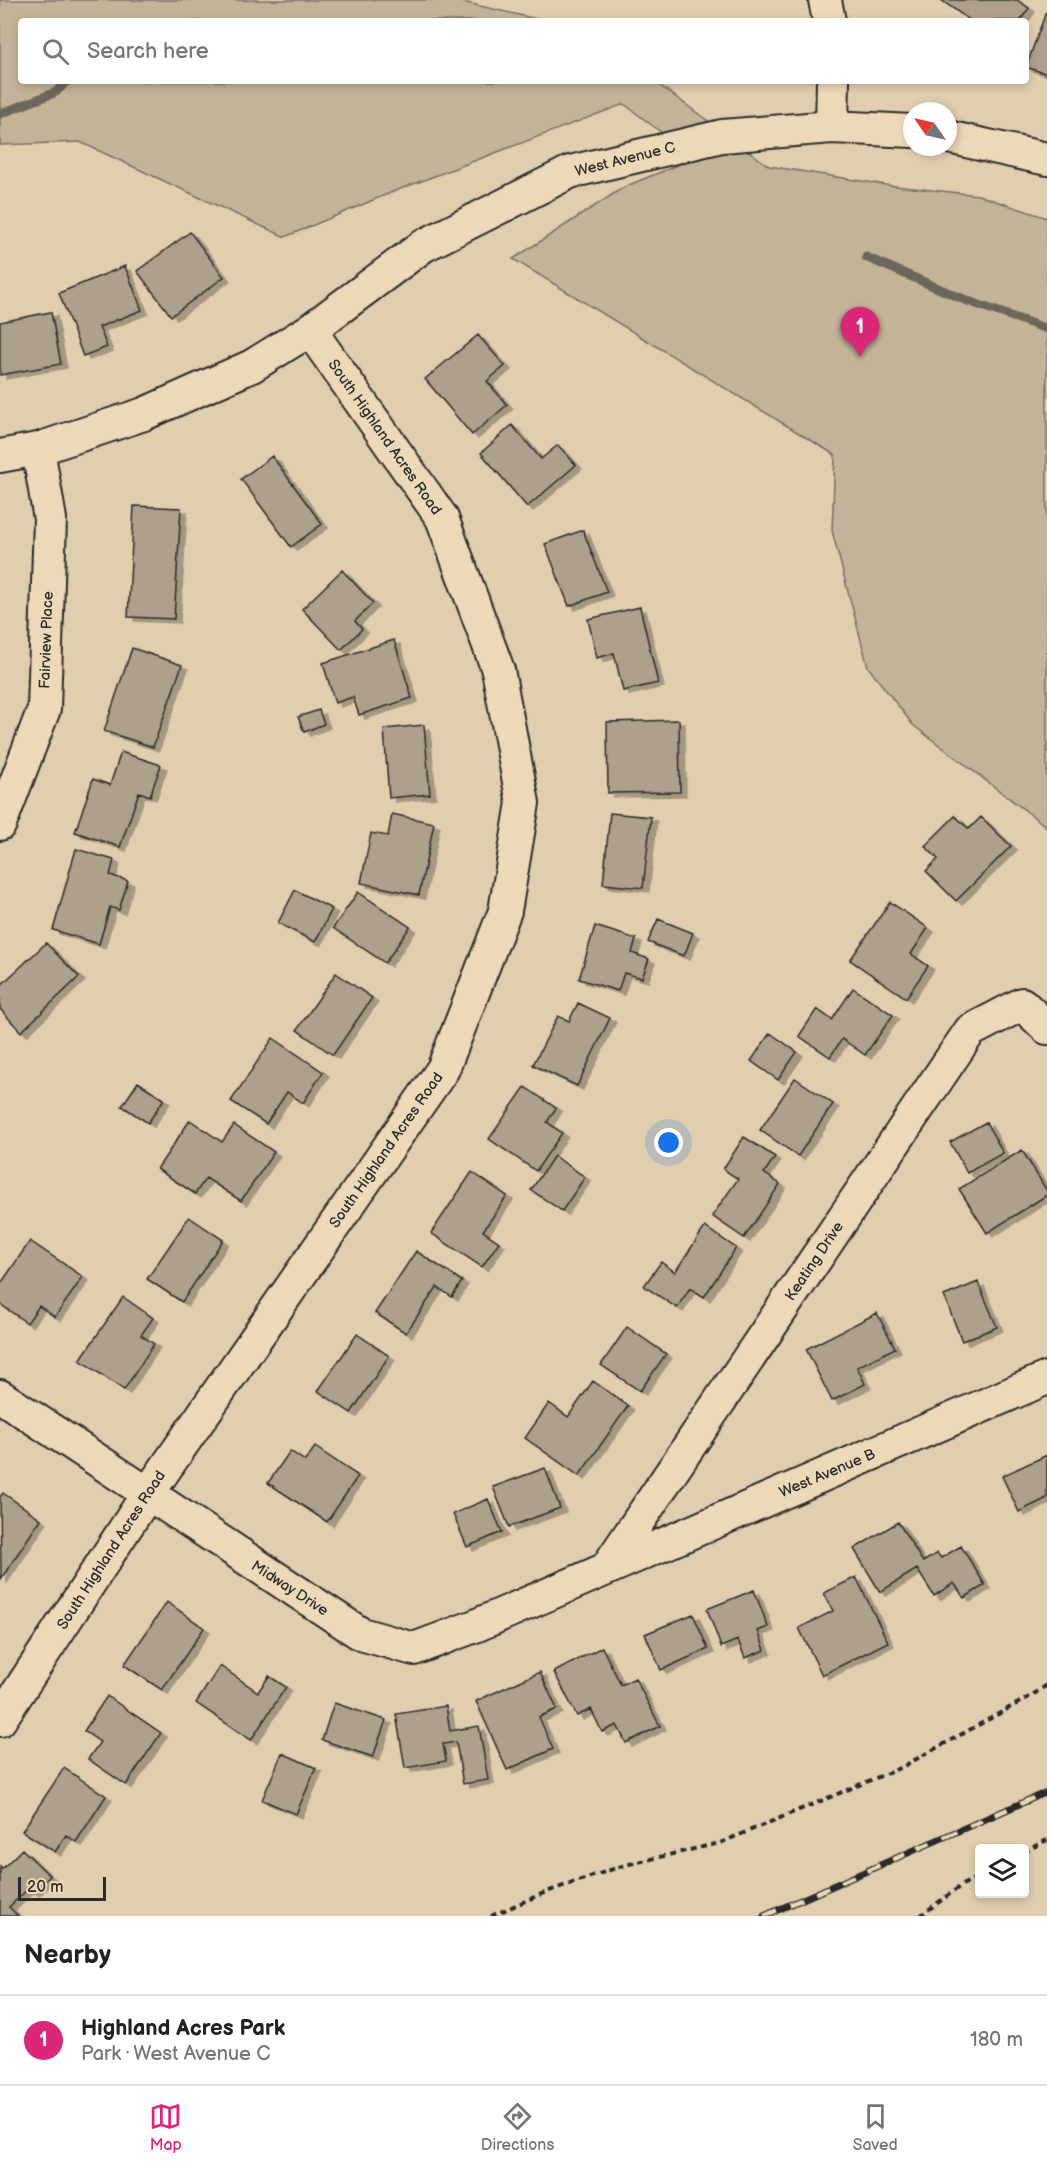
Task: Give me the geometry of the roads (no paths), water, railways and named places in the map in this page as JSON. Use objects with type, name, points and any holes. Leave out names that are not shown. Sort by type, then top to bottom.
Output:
[{"type":"street","points":[[825,0],[828,18]]},
{"type":"street","points":[[832,127],[833,84]]},
{"type":"street","name":"West Avenue C","points":[[0,456],[38,449],[144,414],[252,366],[310,330],[423,246],[570,172],[722,136],[832,127],[903,131]]},
{"type":"street","points":[[957,139],[1047,159]]},
{"type":"street","name":"South Highland Acres Road","points":[[0,1720],[147,1494],[443,1069],[505,911],[524,803],[498,670],[442,518],[310,330]]},
{"type":"street","name":"Fairview Place","points":[[0,824],[44,709],[50,519],[38,449]]},
{"type":"street","name":"Keating Drive","points":[[606,1569],[970,1031],[1022,1004],[1047,1028]]},
{"type":"street","name":"West Avenue B","points":[[606,1569],[1047,1378]]},
{"type":"street","name":"Midway Drive","points":[[0,1396],[361,1634],[414,1649],[475,1626],[606,1569]]},
{"type":"waterway","points":[[0,114],[56,92],[64,84]]},
{"type":"waterway","points":[[866,257],[968,301],[1047,329]]},
{"type":"railway","points":[[764,1916],[1047,1792]]},
{"type":"place","name":"Highland Acres Park","points":[[860,357]]}]
